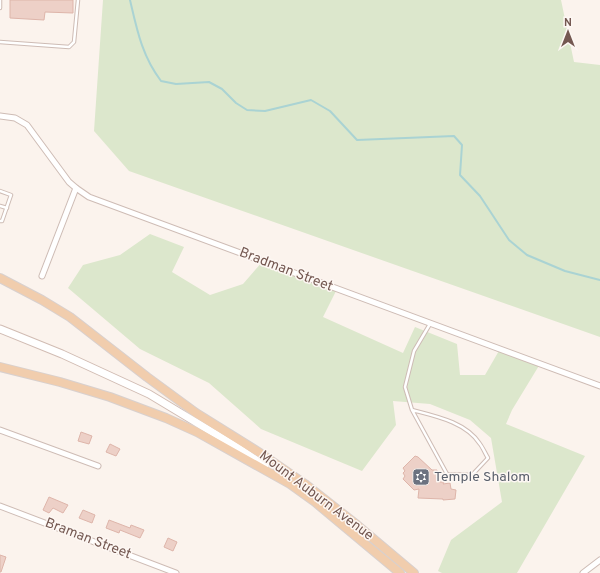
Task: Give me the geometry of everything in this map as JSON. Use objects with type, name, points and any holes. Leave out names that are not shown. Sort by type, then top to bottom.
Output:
[{"type":"main road","points":[[0,278],[42,300],[70,317],[146,377],[218,427]]},
{"type":"main road","name":"Mount Auburn Avenue","points":[[0,329],[114,377],[169,406],[237,447],[321,507],[400,573]]},
{"type":"main road","points":[[0,367],[83,388],[166,418],[208,438],[290,484]]},
{"type":"main road","name":"Mount Auburn Avenue","points":[[169,406],[218,427],[260,453],[305,484],[358,525],[414,573]]},
{"type":"street","name":"Bradman Street","points":[[0,116],[15,118],[28,125],[69,182],[89,197],[600,386]]},
{"type":"street","points":[[42,276],[76,188]]},
{"type":"street","points":[[0,430],[98,466]]},
{"type":"street","name":"Braman Street","points":[[0,506],[162,570],[176,573]]},
{"type":"street","points":[[583,573],[600,560]]},
{"type":"lane","points":[[0,0],[0,8]]},
{"type":"lane","points":[[0,42],[69,47],[74,42],[78,0]]},
{"type":"lane","points":[[0,191],[11,195],[1,221]]},
{"type":"lane","points":[[0,206],[6,208]]},
{"type":"lane","points":[[412,410],[439,417],[461,425],[480,442],[488,458],[472,475],[447,474],[412,410],[404,388],[414,351],[430,323]]},
{"type":"green space","points":[[103,0],[561,0],[574,62],[600,65],[600,337],[129,171],[94,131]]},
{"type":"green space","points":[[150,234],[184,247],[172,272],[210,295],[243,284],[263,261],[337,289],[323,317],[403,353],[415,327],[457,344],[460,375],[485,375],[500,349],[540,364],[512,410],[506,424],[585,456],[517,573],[442,573],[438,571],[451,540],[502,502],[491,438],[470,420],[430,404],[393,401],[396,425],[362,471],[261,429],[209,383],[140,349],[68,288],[83,265],[120,255]]},
{"type":"building","points":[[10,0],[73,0],[73,13],[45,12],[44,20],[10,18]]},
{"type":"building","points":[[81,432],[92,436],[89,444],[78,441]]},
{"type":"building","points":[[110,444],[120,449],[116,456],[106,452]]},
{"type":"building","name":"Temple Shalom","points":[[415,456],[432,470],[437,470],[438,482],[444,482],[443,484],[450,483],[451,489],[456,490],[455,499],[443,500],[418,498],[419,489],[414,490],[403,479],[405,476],[403,473],[405,471],[403,468]]},
{"type":"building","points":[[49,497],[68,505],[63,513],[53,508],[49,513],[43,510]]},
{"type":"building","points":[[83,510],[95,515],[92,523],[79,518]]},
{"type":"building","points":[[109,520],[130,528],[131,525],[144,530],[140,538],[120,530],[119,533],[106,528]]},
{"type":"building","points":[[168,538],[177,542],[173,551],[164,547]]},
{"type":"building","points":[[0,555],[6,557],[1,572],[0,572]]},
{"type":"waterway","points":[[130,0],[141,42],[154,72],[161,81],[176,84],[209,82],[222,89],[236,103],[247,110],[265,111],[311,100],[330,111],[357,140],[454,136],[462,145],[460,175],[480,196],[509,240],[527,255],[565,271],[600,280]]},
{"type":"place","name":"Temple Shalom","points":[[421,477]]}]
